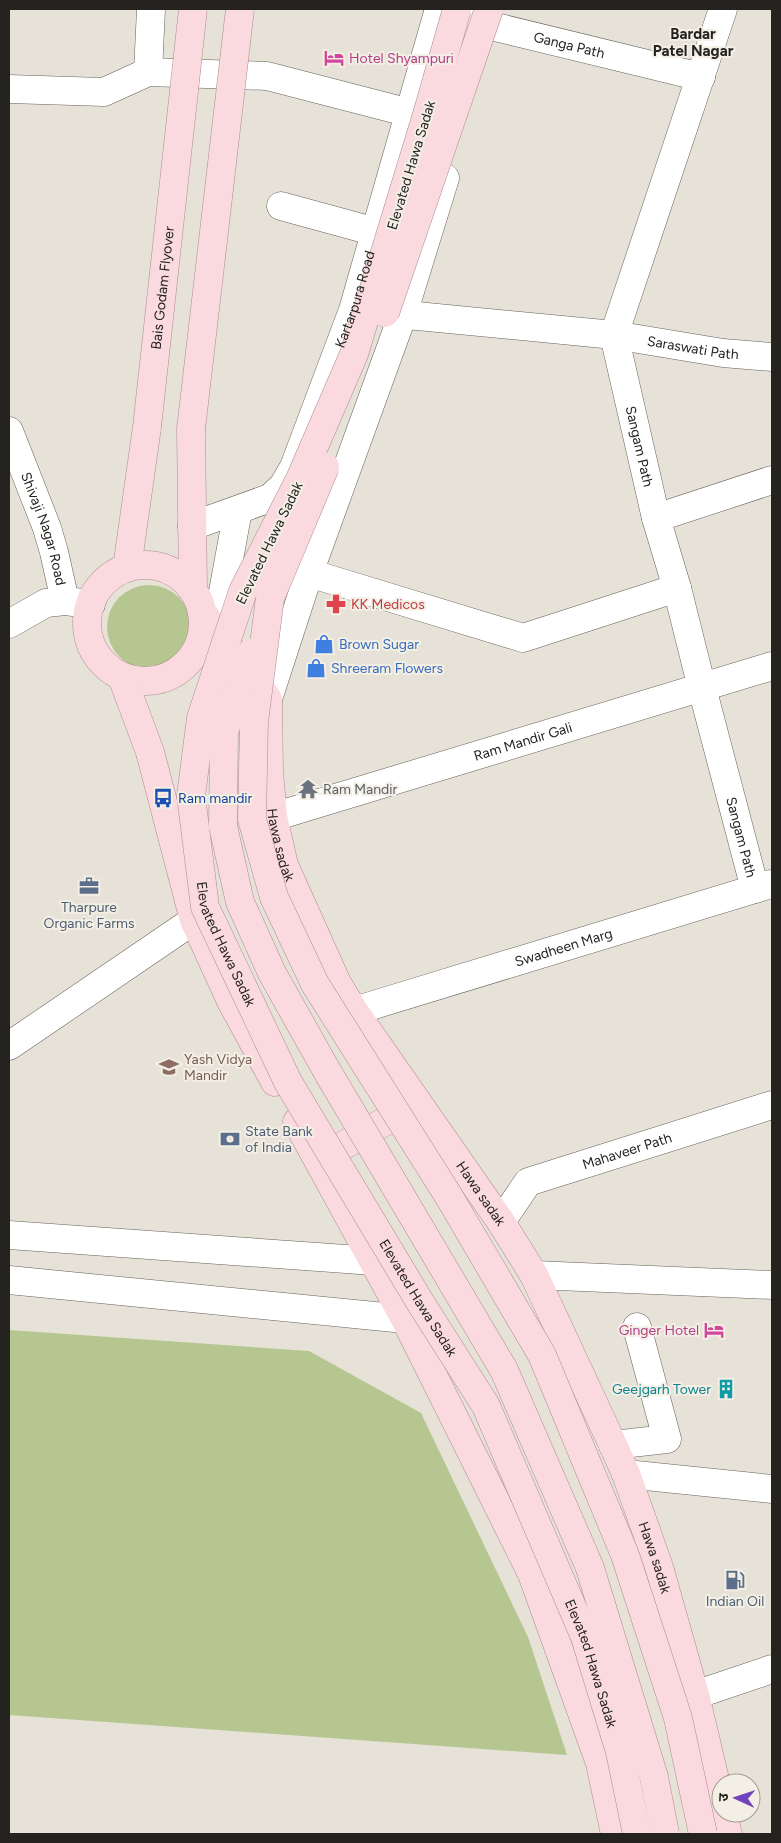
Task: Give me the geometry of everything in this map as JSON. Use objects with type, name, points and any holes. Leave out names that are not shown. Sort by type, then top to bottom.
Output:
[{"type":"main road","name":"Bais Godam Flyover","points":[[127,568],[147,427],[192,9]]},
{"type":"main road","points":[[240,9],[191,429],[192,526],[204,611],[204,626],[200,644],[190,660],[176,673],[159,680],[140,681],[122,677],[107,667],[96,654],[89,638],[88,621],[78,602],[99,588],[111,576],[127,568],[145,565],[164,568],[180,576],[204,611],[268,699]]},
{"type":"main road","name":"Elevated Hawa Sadak","points":[[445,10],[428,111],[354,354],[300,479],[242,591],[202,718],[191,796],[205,907],[288,1082],[420,1302],[486,1406],[585,1638],[620,1752],[637,1834]]},
{"type":"main road","name":"Elevated Hawa Sadak","points":[[492,14],[368,365],[270,598],[254,722],[252,819],[274,897],[315,984],[448,1195],[542,1355],[625,1555],[678,1718],[703,1834]]},
{"type":"main road","points":[[270,598],[224,732],[222,826],[240,902],[272,973],[504,1370],[590,1568],[654,1776],[665,1834]]},
{"type":"main road","points":[[122,677],[150,752],[194,920],[230,1001],[405,1319],[532,1574],[600,1763],[615,1834]]},
{"type":"main road","name":"Hawa sadak","points":[[268,699],[269,772],[273,816],[284,865],[337,983],[354,1011],[501,1222],[534,1276],[626,1474],[659,1567],[713,1773]]},
{"type":"main road","points":[[318,1160],[418,1103]]},
{"type":"street","points":[[148,72],[151,9]]},
{"type":"street","points":[[614,335],[723,9]]},
{"type":"street","name":"Ganga Path","points":[[445,10],[492,14],[701,77]]},
{"type":"street","name":"Kartarpura Road","points":[[192,526],[270,498],[283,486],[294,467],[353,310],[410,113],[445,10]]},
{"type":"street","points":[[268,699],[309,573],[403,314],[492,14]]},
{"type":"street","points":[[9,89],[104,92],[148,72],[267,76],[410,113]]},
{"type":"street","points":[[281,206],[376,232]]},
{"type":"street","name":"Saraswati Path","points":[[353,310],[614,335],[723,353],[772,357]]},
{"type":"street","name":"Sangam Path","points":[[614,335],[656,518],[677,588],[702,688],[764,886]]},
{"type":"street","name":"Shivaji Nagar Road","points":[[9,431],[47,528],[54,552],[78,602]]},
{"type":"street","points":[[656,518],[772,480]]},
{"type":"street","points":[[270,498],[309,573],[523,638],[677,588]]},
{"type":"street","points":[[204,611],[238,510]]},
{"type":"street","points":[[9,624],[46,603],[78,602]]},
{"type":"street","name":"Ram Mandir Gali","points":[[273,816],[772,666]]},
{"type":"street","name":"Swadheen Marg","points":[[354,1011],[764,886]]},
{"type":"street","points":[[9,1046],[194,920]]},
{"type":"street","name":"Mahaveer Path","points":[[501,1222],[528,1182],[772,1105]]},
{"type":"street","points":[[9,1235],[374,1261]]},
{"type":"street","points":[[534,1276],[772,1285]]},
{"type":"street","points":[[9,1280],[405,1319]]},
{"type":"street","points":[[613,1445],[668,1439],[637,1327]]},
{"type":"street","points":[[626,1474],[772,1489]]},
{"type":"street","points":[[694,1695],[772,1669]]},
{"type":"green space","points":[[149,585],[165,588],[179,597],[188,611],[191,627],[188,643],[179,657],[165,666],[149,669],[133,666],[119,657],[110,643],[107,627],[110,611],[119,597],[133,588]]},
{"type":"green space","points":[[9,1330],[309,1351],[421,1413],[528,1637],[567,1755],[9,1715]]},
{"type":"place","name":"Hotel Shyampuri","points":[[334,58]]},
{"type":"place","name":"KK Medicos","points":[[336,604]]},
{"type":"place","name":"Brown Sugar","points":[[324,644]]},
{"type":"place","name":"Shreeram Flowers","points":[[316,668]]},
{"type":"place","name":"Ram Mandir","points":[[308,789]]},
{"type":"place","name":"Ram mandir","points":[[163,798]]},
{"type":"place","name":"Tharpure Organic Farms","points":[[89,886]]},
{"type":"place","name":"Yash Vidya Mandir","points":[[169,1067]]},
{"type":"place","name":"State Bank of India","points":[[230,1139]]},
{"type":"place","name":"Ginger Hotel","points":[[714,1330]]},
{"type":"place","name":"Geejgarh Tower","points":[[726,1389]]},
{"type":"place","name":"Indian Oil","points":[[735,1580]]},
{"type":"district","name":"Bardar Patel Nagar","points":[[693,42]]}]
